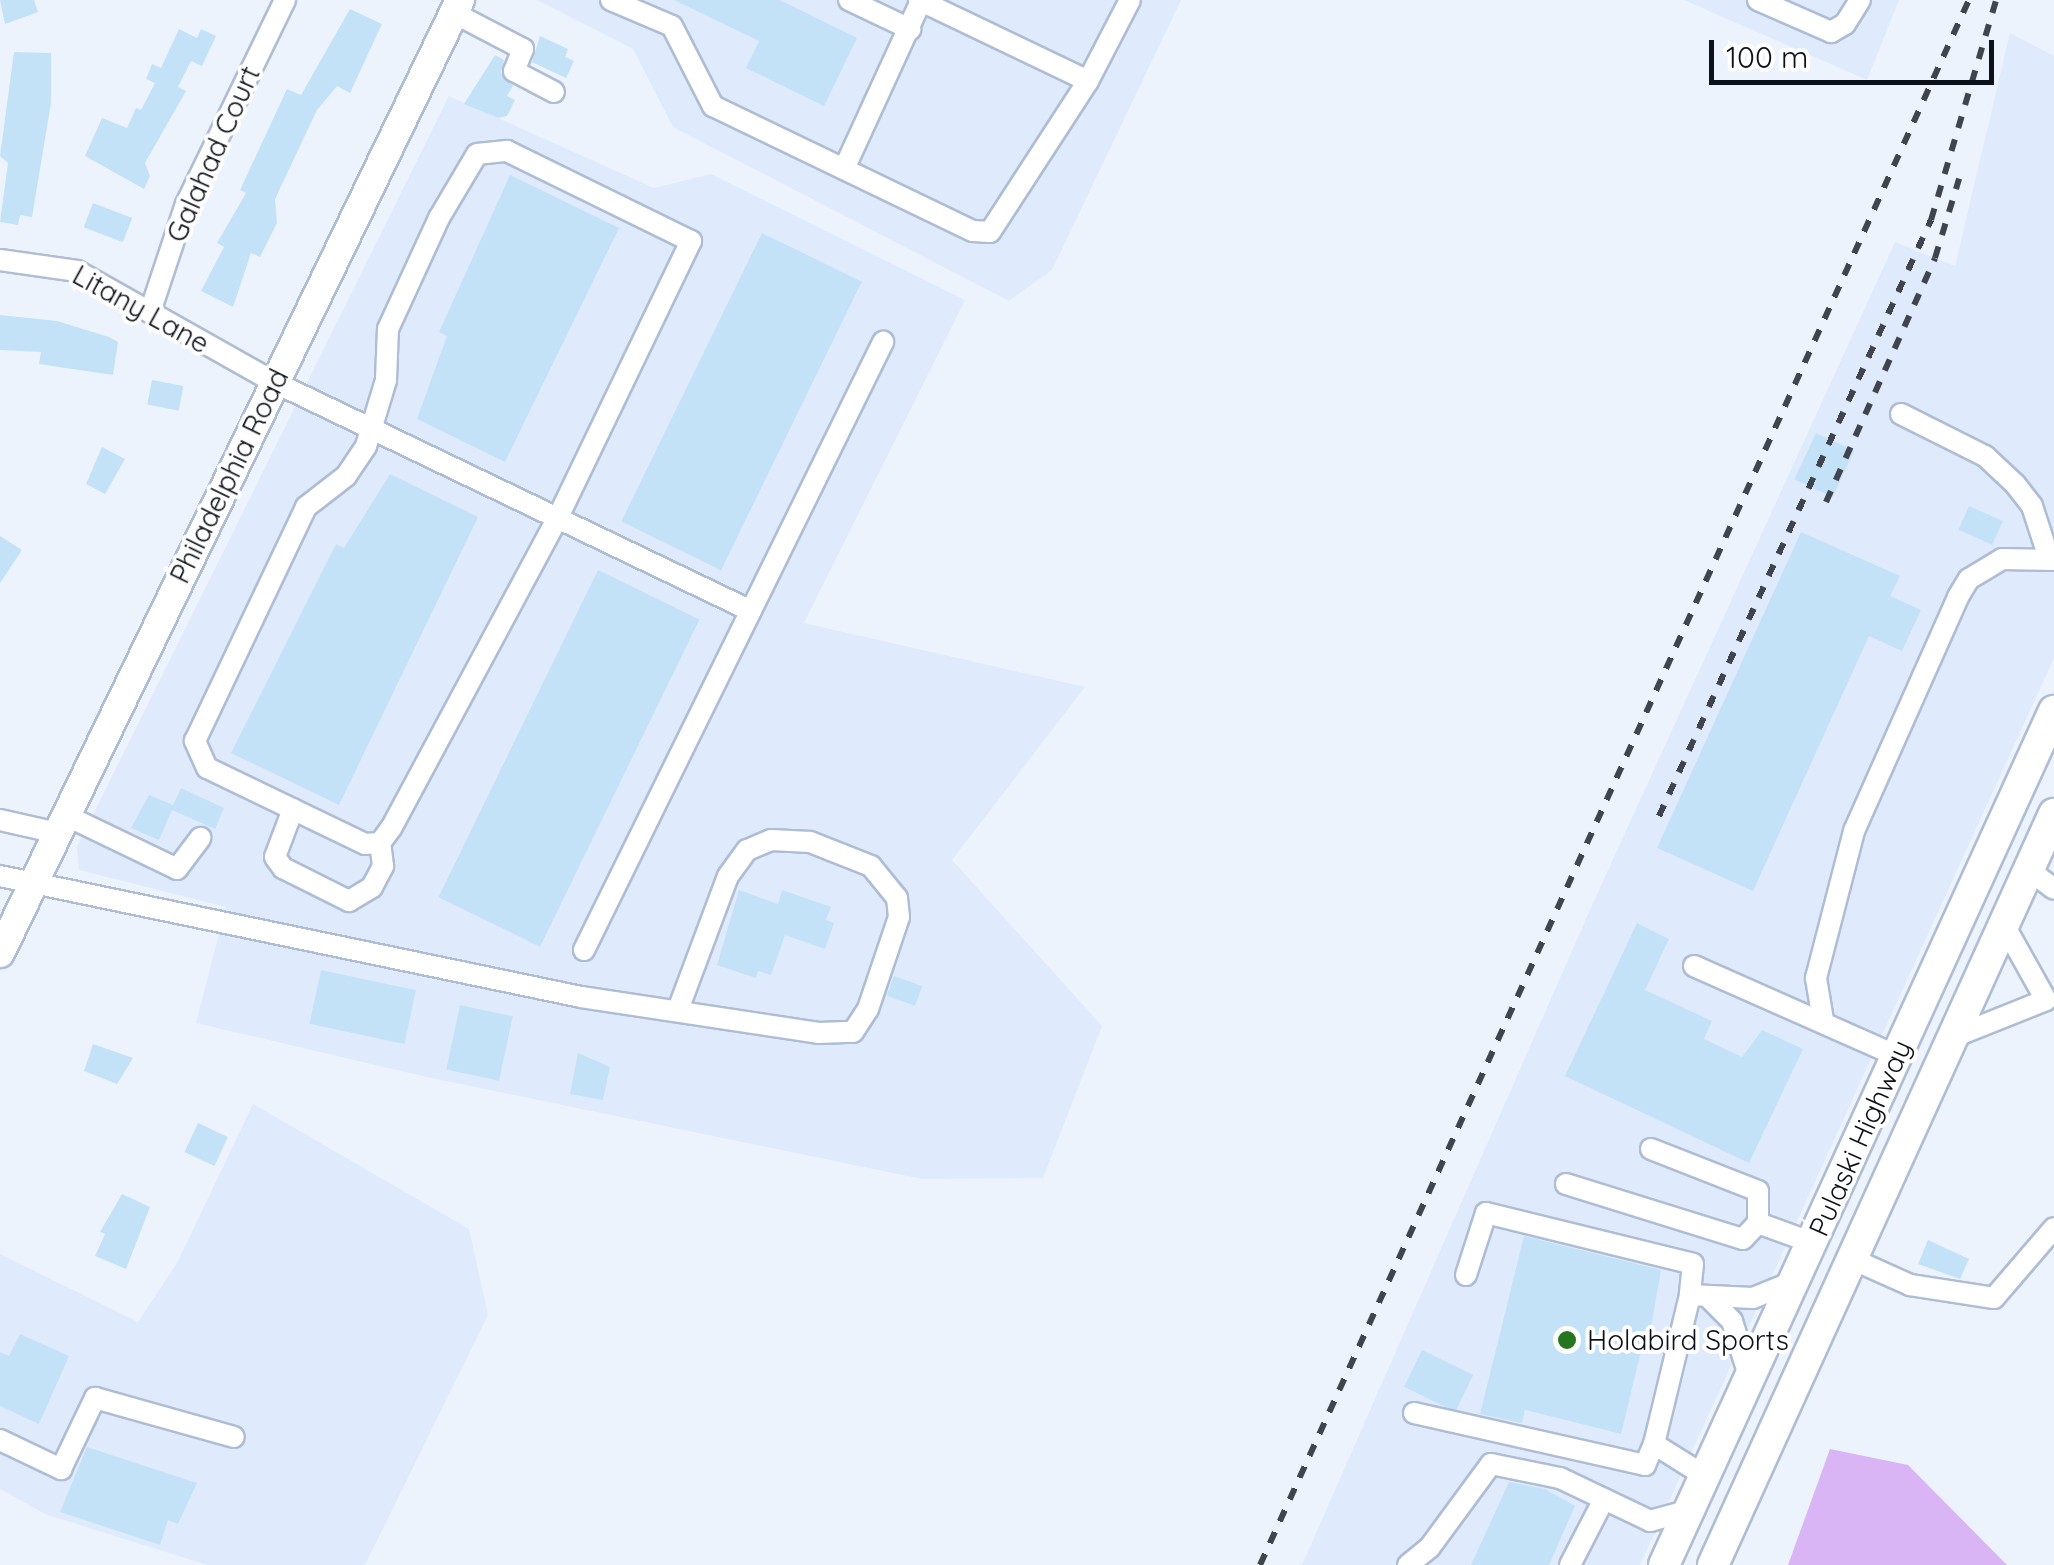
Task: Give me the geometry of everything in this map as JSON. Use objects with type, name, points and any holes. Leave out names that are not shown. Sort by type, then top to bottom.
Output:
[{"type":"highway","name":"Pulaski Highway","points":[[1664,1565],[2054,711]]},
{"type":"highway","name":"Pulaski Highway","points":[[1713,1565],[2054,814]]},
{"type":"main road","name":"Philadelphia Road","points":[[0,953],[457,6]]},
{"type":"street","name":"Galahad Court","points":[[150,312],[186,204],[284,0]]},
{"type":"street","points":[[614,0],[672,26],[713,106],[973,231],[990,232],[1088,80],[1130,0]]},
{"type":"street","points":[[849,0],[910,29]]},
{"type":"street","points":[[1758,0],[1832,32],[1846,24],[1860,0]]},
{"type":"street","points":[[844,169],[920,1],[1088,80]]},
{"type":"street","points":[[457,6],[523,50],[514,71],[554,92]]},
{"type":"street","points":[[292,809],[275,857],[282,868],[349,901],[372,887],[383,866],[380,843],[557,519],[691,240],[507,150],[477,154],[388,328],[386,380],[357,464],[306,507],[195,741],[207,768],[365,844],[380,843]]},
{"type":"street","name":"Litany Lane","points":[[0,260],[77,271],[274,382],[751,611]]},
{"type":"street","points":[[584,950],[883,342]]},
{"type":"street","points":[[1823,1020],[1816,978],[1854,831],[1958,597],[1969,579],[2002,560],[2052,559],[2032,506],[2015,484],[1985,456],[1901,414]]},
{"type":"street","points":[[0,820],[61,824],[177,869],[200,838]]},
{"type":"street","points":[[0,876],[581,996],[750,1025],[853,1032],[868,1009],[899,917],[897,898],[872,866],[810,842],[771,840],[747,850],[728,876],[678,1010]]},
{"type":"street","points":[[2029,870],[2054,889]]},
{"type":"street","points":[[1951,1038],[2050,1000],[2003,923]]},
{"type":"street","points":[[1694,966],[1898,1056]]},
{"type":"street","points":[[1566,1184],[1743,1239],[1758,1223],[1758,1191],[1652,1149]]},
{"type":"street","points":[[1414,1413],[1646,1465],[1654,1444],[1700,1297],[1693,1264],[1486,1213],[1466,1275]]},
{"type":"street","points":[[1758,1223],[1813,1243]]},
{"type":"street","points":[[1852,1259],[1910,1286],[1994,1298],[2054,1228]]},
{"type":"street","points":[[1700,1297],[1753,1298],[1796,1281]]},
{"type":"street","points":[[1700,1297],[1732,1321],[1750,1381]]},
{"type":"street","points":[[0,1440],[61,1469],[96,1398],[234,1436]]},
{"type":"street","points":[[1654,1444],[1705,1476]]},
{"type":"street","points":[[1408,1565],[1430,1547],[1490,1464],[1560,1478],[1650,1520],[1690,1510]]},
{"type":"street","points":[[1570,1565],[1604,1499]]},
{"type":"shaded area","points":[[537,0],[1181,0],[1052,270],[1009,301],[673,127],[633,49]]},
{"type":"shaded area","points":[[1684,0],[1899,0],[1867,80]]},
{"type":"shaded area","points":[[2010,33],[2054,56],[2054,658],[1640,1565],[1302,1565],[1593,903],[1895,242],[1955,266]]},
{"type":"shaded area","points":[[449,96],[654,188],[711,174],[965,300],[804,623],[1085,687],[952,860],[1102,1026],[1043,1178],[922,1179],[422,1076],[196,1023],[226,907],[79,870],[77,847]]},
{"type":"shaded area","points":[[253,1104],[469,1229],[488,1315],[365,1565],[207,1565],[45,1514],[0,1489],[0,1254],[138,1322],[177,1263]]},
{"type":"shaded area","points":[[1830,1449],[1908,1465],[2007,1565],[1788,1565]]},
{"type":"building","points":[[0,0],[34,0],[38,12],[5,24]]},
{"type":"building","points":[[674,0],[780,0],[857,38],[824,106],[746,68],[759,41]]},
{"type":"building","points":[[350,9],[382,24],[350,93],[337,86],[317,110],[275,199],[277,223],[260,257],[251,253],[233,307],[201,291],[224,247],[217,243],[246,193],[240,190],[287,89],[301,95]]},
{"type":"building","points":[[179,29],[197,38],[201,29],[216,36],[202,66],[191,61],[178,87],[186,91],[145,163],[150,176],[144,189],[85,156],[102,118],[127,128],[136,108],[141,110],[155,83],[146,79],[152,64],[161,68]]},
{"type":"building","points":[[540,36],[568,49],[565,57],[574,61],[566,78],[532,62]]},
{"type":"building","points":[[14,52],[51,53],[51,103],[32,217],[20,215],[18,225],[0,222],[8,163],[0,156]]},
{"type":"building","points":[[495,55],[504,60],[501,73],[513,86],[507,96],[515,100],[507,116],[498,118],[464,104]]},
{"type":"building","points":[[510,175],[619,228],[505,462],[417,419],[447,336],[439,332]]},
{"type":"building","points":[[93,203],[132,218],[123,242],[84,227]]},
{"type":"building","points":[[762,233],[862,282],[721,570],[621,522]]},
{"type":"building","points":[[0,315],[57,321],[109,337],[118,342],[113,375],[39,364],[41,352],[0,350]]},
{"type":"building","points":[[152,380],[183,386],[179,411],[147,405]]},
{"type":"building","points":[[1816,433],[1854,451],[1833,497],[1794,479]]},
{"type":"building","points":[[102,447],[125,459],[105,494],[86,484]]},
{"type":"building","points":[[390,474],[478,517],[339,805],[231,753],[336,544],[344,548]]},
{"type":"building","points":[[1969,506],[2003,521],[1992,545],[1958,530]]},
{"type":"building","points":[[1801,532],[1900,576],[1890,596],[1921,610],[1902,651],[1869,636],[1753,891],[1657,848]]},
{"type":"building","points":[[0,536],[22,550],[0,583]]},
{"type":"building","points":[[598,570],[700,620],[540,947],[438,897]]},
{"type":"building","points":[[181,788],[224,808],[215,829],[172,810],[159,840],[131,828],[149,795],[173,805]]},
{"type":"building","points":[[739,890],[778,904],[782,890],[831,907],[826,920],[834,923],[825,949],[785,935],[771,975],[758,971],[756,978],[717,965]]},
{"type":"building","points":[[1637,923],[1669,939],[1645,990],[1712,1021],[1704,1039],[1742,1057],[1762,1030],[1803,1049],[1749,1163],[1565,1076]]},
{"type":"building","points":[[321,970],[416,990],[404,1044],[310,1024]]},
{"type":"building","points":[[894,976],[922,986],[915,1006],[887,996]]},
{"type":"building","points":[[460,1005],[513,1016],[499,1081],[446,1070]]},
{"type":"building","points":[[93,1044],[133,1058],[117,1084],[84,1071]]},
{"type":"building","points":[[578,1053],[610,1067],[603,1100],[570,1094]]},
{"type":"building","points":[[198,1123],[228,1137],[214,1166],[184,1152]]},
{"type":"building","points":[[122,1194],[150,1207],[126,1269],[95,1256],[105,1234],[100,1232]]},
{"type":"building","points":[[1524,1236],[1661,1270],[1648,1344],[1642,1347],[1621,1434],[1525,1410],[1522,1423],[1480,1414]]},
{"type":"building","points":[[1928,1240],[1969,1259],[1960,1279],[1918,1264]]},
{"type":"building","points":[[20,1334],[69,1356],[39,1424],[0,1406],[0,1352],[9,1356]]},
{"type":"building","points":[[1422,1350],[1473,1375],[1455,1412],[1404,1387]]},
{"type":"building","points":[[87,1447],[197,1483],[178,1524],[168,1520],[160,1545],[60,1512]]},
{"type":"building","points":[[1509,1482],[1545,1489],[1575,1506],[1549,1565],[1471,1565]]},
{"type":"railway","points":[[1260,1565],[1969,0]]},
{"type":"railway","points":[[1659,816],[1931,220],[1996,0]]},
{"type":"railway","points":[[1826,502],[1935,258],[1959,179]]},
{"type":"place","name":"Holabird Sports","points":[[1567,1340]]}]
